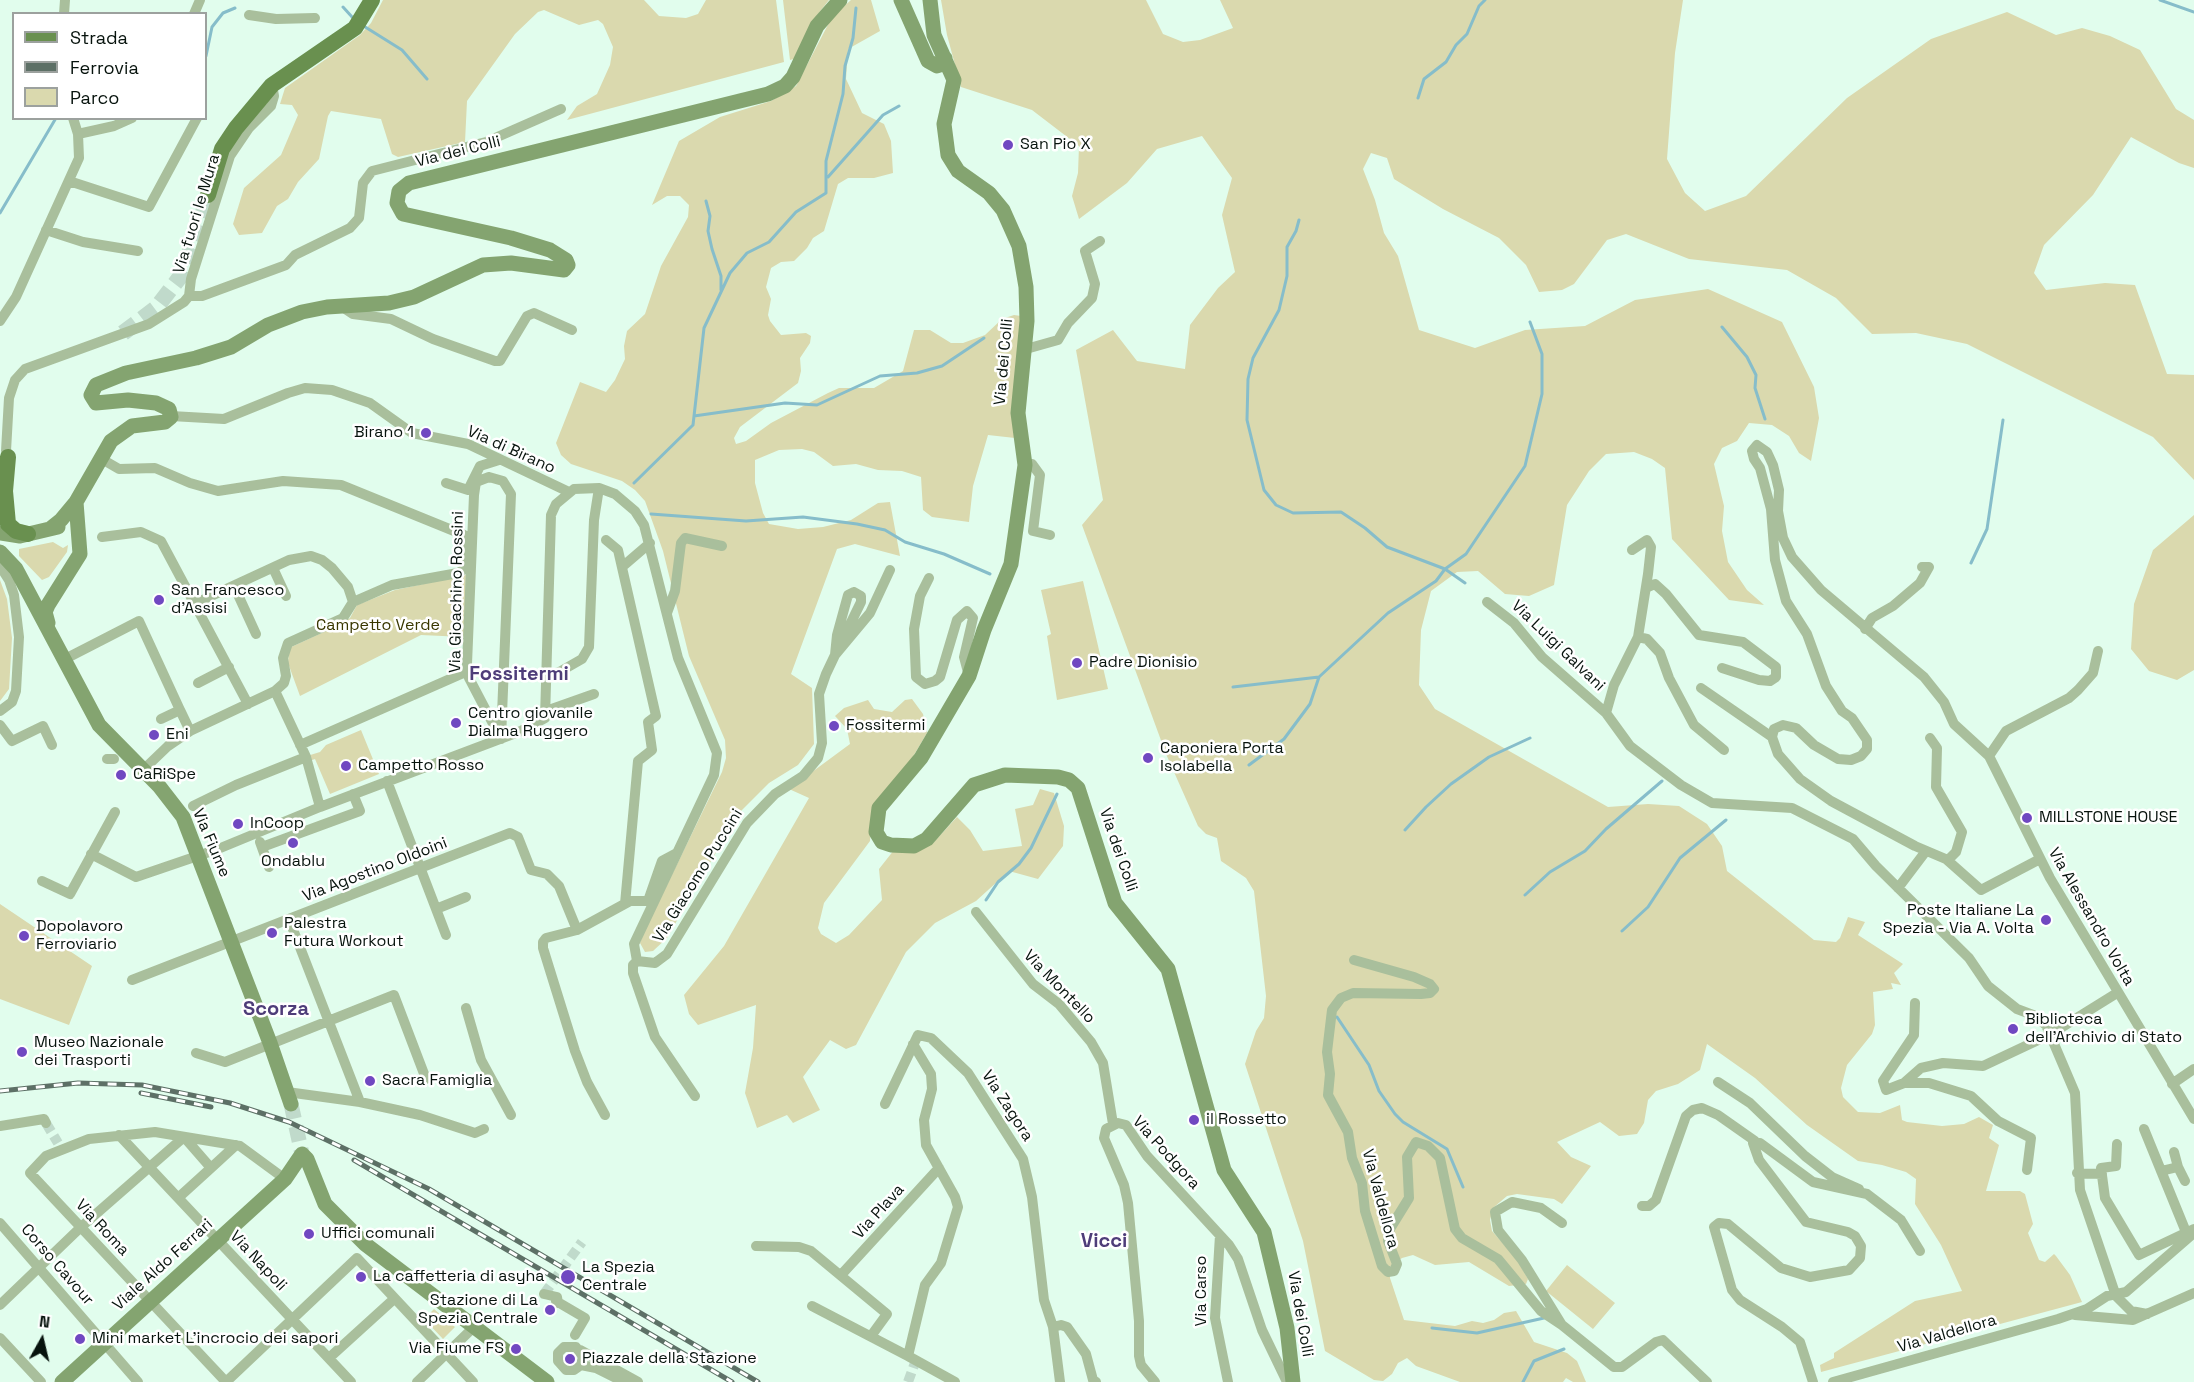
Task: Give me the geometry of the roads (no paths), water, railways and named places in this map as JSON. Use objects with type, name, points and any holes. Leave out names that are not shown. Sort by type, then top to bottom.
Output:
[{"type":"main road","points":[[208,195],[222,149],[236,128],[272,85],[344,37],[363,17],[372,0]]},
{"type":"main road","points":[[7,454],[3,506],[10,528],[28,534]]},
{"type":"street","name":"Via dei Colli","points":[[171,416],[166,407],[150,402],[128,399],[96,403],[91,397],[91,391],[104,381],[126,373],[196,358],[231,347],[282,318],[302,312],[341,306],[389,303],[414,297],[453,277],[492,264],[564,270],[568,265],[566,260],[550,250],[511,238],[403,214],[397,203],[399,191],[409,183],[768,94],[785,86],[793,77],[817,26],[840,0]]},
{"type":"street","points":[[901,0],[928,61],[940,66],[945,58]]},
{"type":"street","name":"Via dei Colli","points":[[930,0],[934,35],[954,80],[944,124],[945,144],[953,165],[990,193],[1003,210],[1019,246],[1026,287],[1026,350],[1018,423],[1025,465],[1011,564],[969,676],[921,758],[879,808],[875,824],[878,838],[899,847],[914,846],[927,839],[967,790],[1005,775],[1058,777],[1069,780],[1078,788],[1115,903],[1168,969],[1224,1170],[1264,1232],[1287,1328],[1293,1382]]},
{"type":"street","points":[[249,15],[276,19],[315,18]]},
{"type":"street","name":"Via fuori le Mura","points":[[7,454],[9,398],[15,380],[25,369],[149,324],[180,305],[189,296],[191,279],[230,156],[249,128],[271,106],[274,96],[272,85]]},
{"type":"street","name":"Via fuori le Mura","points":[[189,296],[202,296],[286,265],[295,255],[350,228],[359,218],[363,183],[372,171],[486,142],[561,109]]},
{"type":"street","points":[[0,321],[16,297],[79,158],[78,134],[74,120]]},
{"type":"street","points":[[78,134],[125,120]]},
{"type":"street","points":[[69,181],[150,207],[196,120]]},
{"type":"street","points":[[46,230],[83,242],[138,251]]},
{"type":"street","points":[[1026,350],[1058,340],[1068,323],[1092,298],[1095,284],[1085,251],[1100,241]]},
{"type":"street","name":"Via dei Colli","points":[[341,306],[353,314],[391,319],[434,339],[495,361],[500,361],[527,316],[534,313],[572,330]]},
{"type":"street","name":"Via di Birano","points":[[171,416],[224,419],[288,393],[318,387],[360,398],[412,433],[468,444],[569,492]]},
{"type":"street","points":[[51,528],[63,519],[76,502],[100,458],[122,431],[139,424],[165,422],[171,416]]},
{"type":"street","name":"Via Alessandro Volta","points":[[1772,737],[1774,729],[1783,725],[1796,728],[1814,746],[1838,759],[1851,760],[1867,749],[1868,740],[1863,731],[1842,711],[1826,686],[1807,634],[1796,620],[1780,584],[1771,509],[1761,468],[1754,459],[1752,451],[1757,445],[1767,452],[1773,465],[1779,490],[1778,511],[1783,538],[1792,557],[1821,590],[1923,677],[1944,702],[1954,724],[1989,756],[2040,859],[2117,993],[2194,1119]]},
{"type":"street","points":[[100,458],[118,469],[155,468],[218,491],[283,481],[341,485],[417,518],[459,532],[465,538],[466,560],[463,570],[458,573],[392,585],[354,602],[343,618],[288,644],[284,658],[286,676],[284,683],[275,691],[190,731],[168,746],[143,770]]},
{"type":"street","points":[[446,483],[468,490],[480,466],[499,460]]},
{"type":"street","name":"Via dei Colli","points":[[1025,465],[1032,464],[1040,475],[1033,531],[1050,535]]},
{"type":"street","name":"Via Gioachino Rossini","points":[[481,478],[496,478],[503,481],[511,494],[501,739],[468,671],[477,482],[481,478]]},
{"type":"street","points":[[91,854],[136,877],[256,834],[353,794],[501,739],[545,718],[550,515],[556,504],[569,492],[581,488],[599,488],[594,520],[589,647],[582,659],[547,679]]},
{"type":"street","name":"Via Giacomo Puccini","points":[[599,488],[615,494],[635,511],[644,525],[678,658],[717,753],[714,775],[634,944],[637,961],[655,963],[667,954],[747,823],[775,794],[803,776],[818,758],[822,743],[819,694],[861,600],[861,596],[854,592],[848,595],[837,635],[835,655]]},
{"type":"street","points":[[48,625],[47,607],[80,554],[76,502]]},
{"type":"street","points":[[0,533],[14,537],[51,528],[69,529],[79,537]]},
{"type":"street","points":[[102,537],[141,532],[155,536],[171,555],[248,704]]},
{"type":"street","points":[[667,614],[675,591],[681,543],[685,538],[722,546]]},
{"type":"street","points":[[606,540],[618,550],[656,716],[648,722],[652,750],[638,761],[625,904]]},
{"type":"street","name":"Via Luigi Galvani","points":[[1606,713],[1614,685],[1638,637],[1646,588],[1651,547],[1647,540],[1632,550]]},
{"type":"street","points":[[622,567],[650,543]]},
{"type":"street","name":"Via Fiume","points":[[0,552],[10,560],[42,620],[48,625],[99,725],[180,812],[199,855],[289,1098]]},
{"type":"street","points":[[196,603],[300,557],[322,560],[348,587],[354,602]]},
{"type":"street","points":[[0,566],[9,580],[14,595],[19,637],[16,691],[12,702],[0,711]]},
{"type":"street","points":[[1865,629],[1872,618],[1893,606],[1920,582],[1929,567],[1922,567]]},
{"type":"street","points":[[273,568],[286,596]]},
{"type":"street","name":"Via Giacomo Puccini","points":[[835,655],[870,613],[890,570]]},
{"type":"street","points":[[928,578],[920,596],[914,629],[916,677],[925,684],[940,677],[957,620],[967,611],[973,618],[964,657],[969,676]]},
{"type":"street","points":[[23,583],[41,593],[57,589]]},
{"type":"street","points":[[1646,588],[1655,584],[1699,635],[1743,642],[1776,667],[1776,677],[1770,681],[1759,680],[1722,668]]},
{"type":"street","points":[[234,586],[256,634]]},
{"type":"street","name":"Via Luigi Galvani","points":[[1487,603],[1514,623],[1542,657],[1606,713],[1630,746],[1681,785],[1712,803],[1792,808],[1853,839],[1898,888],[1969,958],[1988,986],[2017,1009],[2033,1015],[2046,1025],[2074,1093],[2078,1173],[2083,1205],[2115,1296]]},
{"type":"street","points":[[65,659],[139,621],[190,731]]},
{"type":"street","points":[[1638,637],[1647,639],[1660,653],[1669,678],[1694,725],[1724,750]]},
{"type":"street","points":[[1989,756],[2006,731],[2069,698],[2078,690],[2093,673],[2098,651]]},
{"type":"street","points":[[198,683],[229,667]]},
{"type":"street","points":[[300,745],[468,671]]},
{"type":"street","points":[[1701,688],[1772,737],[1773,746],[1783,762],[1812,788],[1846,810],[1946,859],[1980,890],[2040,859]]},
{"type":"street","points":[[275,691],[306,757],[320,807]]},
{"type":"street","points":[[546,711],[594,694]]},
{"type":"street","points":[[161,719],[180,710]]},
{"type":"street","points":[[0,725],[12,741],[43,726],[52,746]]},
{"type":"street","points":[[1930,738],[1937,748],[1936,787],[1962,832],[1956,852],[1946,859]]},
{"type":"street","points":[[193,806],[236,785],[306,757]]},
{"type":"street","points":[[387,781],[446,935]]},
{"type":"street","points":[[262,847],[360,811],[353,794]]},
{"type":"street","points":[[42,881],[70,894],[115,812]]},
{"type":"street","name":"Via Agostino Oldoini","points":[[132,980],[512,833],[518,837],[531,870],[547,874],[557,884],[577,930]]},
{"type":"street","points":[[256,834],[269,867]]},
{"type":"street","points":[[1898,888],[1926,851]]},
{"type":"street","points":[[605,1115],[587,1082],[575,1051],[543,948],[544,940],[577,930],[625,904],[648,901],[662,861],[678,853]]},
{"type":"street","points":[[436,909],[466,897]]},
{"type":"street","name":"Via Montello","points":[[976,912],[1033,984],[1059,1004],[1092,1043],[1103,1063],[1113,1124]]},
{"type":"street","points":[[289,919],[360,1102]]},
{"type":"street","name":"Via Valdellora","points":[[1354,960],[1414,977],[1430,984],[1434,989],[1421,994],[1353,993],[1341,998],[1332,1010],[1327,1052],[1330,1074],[1328,1095],[1348,1132],[1352,1158],[1362,1184],[1365,1211],[1382,1266],[1388,1272],[1394,1271],[1397,1264],[1388,1241],[1388,1232],[1409,1198],[1407,1157],[1416,1142],[1428,1146],[1440,1158],[1455,1229],[1462,1238],[1498,1259],[1541,1311],[1614,1367],[1622,1367],[1656,1342],[1663,1340],[1707,1382]]},
{"type":"street","points":[[637,961],[633,965],[633,973],[655,1037],[695,1096]]},
{"type":"street","points":[[1915,1003],[1914,1035],[1883,1081],[1886,1090],[1904,1083],[1921,1068],[1943,1063],[1983,1066],[2051,1034],[2117,993]]},
{"type":"street","points":[[196,1053],[225,1062],[270,1042],[394,995],[426,1079]]},
{"type":"street","points":[[466,1008],[481,1060],[511,1115]]},
{"type":"street","name":"Via Zagora","points":[[913,1044],[918,1035],[931,1038],[968,1073],[1023,1159],[1032,1197],[1044,1300],[1053,1327]]},
{"type":"street","points":[[885,1104],[913,1044]]},
{"type":"street","points":[[912,1358],[925,1285],[941,1263],[955,1221],[957,1207],[955,1197],[926,1145],[923,1131],[932,1089],[932,1074],[913,1044]]},
{"type":"street","points":[[2172,1084],[2194,1069]]},
{"type":"street","points":[[1718,1082],[1750,1103],[1805,1156],[1832,1177],[1867,1194],[1901,1220],[1920,1251]]},
{"type":"street","points":[[1904,1083],[1929,1083],[1971,1096],[1998,1121],[2031,1138],[2027,1170]]},
{"type":"street","points":[[289,1098],[360,1102],[420,1115],[475,1133],[484,1129]]},
{"type":"street","points":[[1642,1206],[1649,1206],[1656,1200],[1686,1116],[1693,1110],[1702,1108],[1718,1115],[1806,1179],[1844,1191],[1867,1194]]},
{"type":"street","points":[[0,1126],[44,1119],[46,1123]]},
{"type":"street","name":"Via Podgora","points":[[1155,1382],[1141,1365],[1139,1356],[1133,1227],[1124,1185],[1104,1138],[1106,1129],[1113,1124],[1126,1125],[1147,1156],[1220,1235],[1238,1259],[1262,1330],[1287,1382]]},
{"type":"street","points":[[2117,1144],[2116,1166],[2101,1168],[2105,1198],[2139,1255],[2192,1232],[2161,1171],[2144,1129]]},
{"type":"street","points":[[119,1135],[155,1132],[236,1145],[286,1178],[300,1177],[317,1189],[333,1214],[365,1244],[476,1325],[548,1382]]},
{"type":"street","name":"Via Roma","points":[[119,1135],[60,1146],[46,1156],[30,1173],[226,1382]]},
{"type":"street","name":"Via Napoli","points":[[119,1135],[351,1382]]},
{"type":"street","points":[[0,1305],[81,1227],[148,1166],[184,1137]]},
{"type":"street","points":[[184,1137],[211,1168]]},
{"type":"street","points":[[1755,1141],[1752,1146],[1759,1160],[1806,1222],[1848,1232],[1855,1236],[1861,1246],[1860,1258],[1849,1270],[1810,1277],[1781,1268],[1728,1224],[1722,1222],[1715,1225],[1714,1230],[1732,1290],[1740,1300],[1782,1327],[1800,1342],[1813,1382]]},
{"type":"street","points":[[178,1198],[236,1145]]},
{"type":"street","points":[[2174,1152],[2185,1181]]},
{"type":"street","name":"Viale Aldo Ferrari","points":[[62,1382],[286,1178],[302,1154],[311,1168],[317,1189]]},
{"type":"street","points":[[2161,1171],[2178,1167]]},
{"type":"street","name":"Via Plava","points":[[841,1275],[939,1168]]},
{"type":"street","points":[[2078,1173],[2102,1174]]},
{"type":"street","name":"Via Valdellora","points":[[1562,1222],[1541,1208],[1512,1202],[1495,1212],[1498,1230],[1522,1260],[1562,1325]]},
{"type":"street","name":"Corso Cavour","points":[[0,1223],[138,1382]]},
{"type":"street","name":"Via Valdellora","points":[[1833,1382],[2068,1315],[2115,1296],[2135,1287],[2192,1232]]},
{"type":"street","name":"Via Carso","points":[[1220,1235],[1215,1318],[1228,1382]]},
{"type":"street","points":[[756,1246],[806,1248],[841,1275],[887,1314],[871,1336]]},
{"type":"street","points":[[226,1382],[357,1258],[473,1382]]},
{"type":"street","points":[[2105,1269],[2118,1282],[2135,1287]]},
{"type":"street","name":"Via Luigi Galvani","points":[[2102,1300],[2106,1289],[2105,1269]]},
{"type":"street","name":"Via Valdellora","points":[[2068,1315],[2133,1320],[2194,1293]]},
{"type":"street","points":[[544,1294],[556,1297],[557,1302],[585,1318],[575,1335]]},
{"type":"street","points":[[2115,1296],[2123,1305],[2137,1313],[2150,1314]]},
{"type":"street","points":[[329,1359],[394,1299]]},
{"type":"street","points":[[2102,1300],[2099,1310],[2103,1318]]},
{"type":"street","points":[[2116,1319],[2122,1314],[2123,1305]]},
{"type":"street","points":[[812,1306],[955,1382]]},
{"type":"street","points":[[417,1382],[476,1325]]},
{"type":"street","points":[[1060,1382],[1053,1327],[1061,1325],[1068,1327],[1086,1354],[1093,1380],[1096,1382]]},
{"type":"street","points":[[0,1338],[41,1382]]},
{"type":"street","points":[[624,1382],[596,1368],[581,1365],[570,1371],[562,1368],[558,1361],[558,1353],[564,1347],[572,1346],[638,1382]]},
{"type":"street","points":[[580,1350],[583,1357],[581,1365]]},
{"type":"waterway","points":[[1418,98],[1424,79],[1446,62],[1456,45],[1467,34],[1479,6],[1485,0]]},
{"type":"waterway","points":[[2160,0],[2194,12]]},
{"type":"waterway","points":[[343,7],[353,18]]},
{"type":"waterway","points":[[207,51],[212,27],[223,13],[235,8]]},
{"type":"waterway","points":[[634,483],[693,425],[704,328],[730,273],[747,253],[769,242],[796,212],[826,193],[826,161],[843,94],[845,66],[853,38],[856,8]]},
{"type":"waterway","points":[[362,25],[402,50],[427,79]]},
{"type":"waterway","points":[[828,177],[883,115],[899,106]]},
{"type":"waterway","points":[[0,213],[55,120]]},
{"type":"waterway","points":[[706,201],[710,216],[708,231],[721,276],[721,290]]},
{"type":"waterway","points":[[1299,220],[1287,247],[1287,276],[1279,310],[1253,358],[1248,379],[1247,420],[1264,490],[1276,505],[1293,513],[1341,512],[1387,547],[1445,569],[1465,583]]},
{"type":"waterway","points":[[1249,765],[1284,739],[1310,704],[1319,677],[1388,613],[1436,581],[1445,569],[1466,554],[1525,466],[1542,394],[1542,354],[1530,322]]},
{"type":"waterway","points":[[1722,327],[1747,357],[1756,375],[1755,388],[1765,419]]},
{"type":"waterway","points":[[694,416],[785,403],[817,405],[880,376],[917,373],[942,366],[984,338]]},
{"type":"waterway","points":[[1971,563],[1987,529],[2003,420]]},
{"type":"waterway","points":[[651,514],[746,521],[803,517],[857,524],[885,530],[905,542],[944,554],[990,574]]},
{"type":"waterway","points":[[1233,687],[1319,677]]},
{"type":"waterway","points":[[1405,830],[1451,784],[1489,757],[1530,738]]},
{"type":"waterway","points":[[1525,895],[1550,872],[1585,851],[1606,829],[1662,781]]},
{"type":"waterway","points":[[986,900],[998,882],[1019,864],[1031,848],[1057,794]]},
{"type":"waterway","points":[[1622,931],[1648,907],[1680,858],[1726,820]]},
{"type":"waterway","points":[[1337,1017],[1369,1065],[1379,1091],[1395,1114],[1403,1122],[1447,1149],[1463,1187]]},
{"type":"waterway","points":[[1432,1328],[1477,1333],[1544,1318]]},
{"type":"waterway","points":[[1523,1382],[1534,1361],[1564,1349]]},
{"type":"tunnel","points":[[123,333],[156,308],[180,277],[197,233],[208,195]]},
{"type":"tunnel","points":[[291,1104],[302,1154]]},
{"type":"tunnel","points":[[46,1123],[58,1143]]},
{"type":"tunnel","points":[[544,1294],[582,1242]]},
{"type":"tunnel","points":[[908,1382],[916,1360]]},
{"type":"railway","points":[[0,1091],[78,1083],[142,1085],[230,1103],[289,1122],[429,1189],[758,1382]]},
{"type":"railway","points":[[141,1093],[211,1107]]},
{"type":"railway","points":[[354,1160],[732,1382]]},
{"type":"place","name":"San Pio X","points":[[1008,145]]},
{"type":"place","name":"Birano 1","points":[[426,433]]},
{"type":"place","name":"San Francesco d'Assisi","points":[[159,600]]},
{"type":"place","name":"Padre Dionisio","points":[[1077,663]]},
{"type":"place","name":"Centro giovanile Dialma Ruggero","points":[[456,723]]},
{"type":"place","name":"Fossitermi","points":[[834,726]]},
{"type":"place","name":"Eni","points":[[154,735]]},
{"type":"place","name":"Caponiera Porta Isolabella","points":[[1148,758]]},
{"type":"place","name":"Campetto Rosso","points":[[346,766]]},
{"type":"place","name":"CaRiSpe","points":[[121,775]]},
{"type":"place","name":"MILLSTONE HOUSE","points":[[2027,818]]},
{"type":"place","name":"InCoop","points":[[238,824]]},
{"type":"place","name":"Ondablu","points":[[293,843]]},
{"type":"place","name":"Poste Italiane La Spezia - Via A. Volta","points":[[2046,920]]},
{"type":"place","name":"Palestra Futura Workout","points":[[272,933]]},
{"type":"place","name":"Dopolavoro Ferroviario","points":[[24,936]]},
{"type":"place","name":"Biblioteca dell'Archivio di Stato","points":[[2013,1029]]},
{"type":"place","name":"Museo Nazionale dei Trasporti","points":[[22,1052]]},
{"type":"place","name":"Sacra Famiglia","points":[[370,1081]]},
{"type":"place","name":"il Rossetto","points":[[1194,1120]]},
{"type":"place","name":"Uffici comunali","points":[[309,1234]]},
{"type":"place","name":"La caffetteria di asyha","points":[[361,1277]]},
{"type":"place","name":"La Spezia Centrale","points":[[568,1277]]},
{"type":"place","name":"Stazione di La Spezia Centrale","points":[[550,1310]]},
{"type":"place","name":"Mini market L'incrocio dei sapori","points":[[80,1339]]},
{"type":"place","name":"Via Fiume FS","points":[[516,1349]]},
{"type":"place","name":"Piazzale della Stazione","points":[[570,1359]]},
{"type":"district","name":"Fossitermi","points":[[519,675]]},
{"type":"district","name":"Scorza","points":[[276,1010]]},
{"type":"district","name":"Vicci","points":[[1104,1242]]},
{"type":"park label","name":"Campetto Verde","points":[[378,626]]}]
